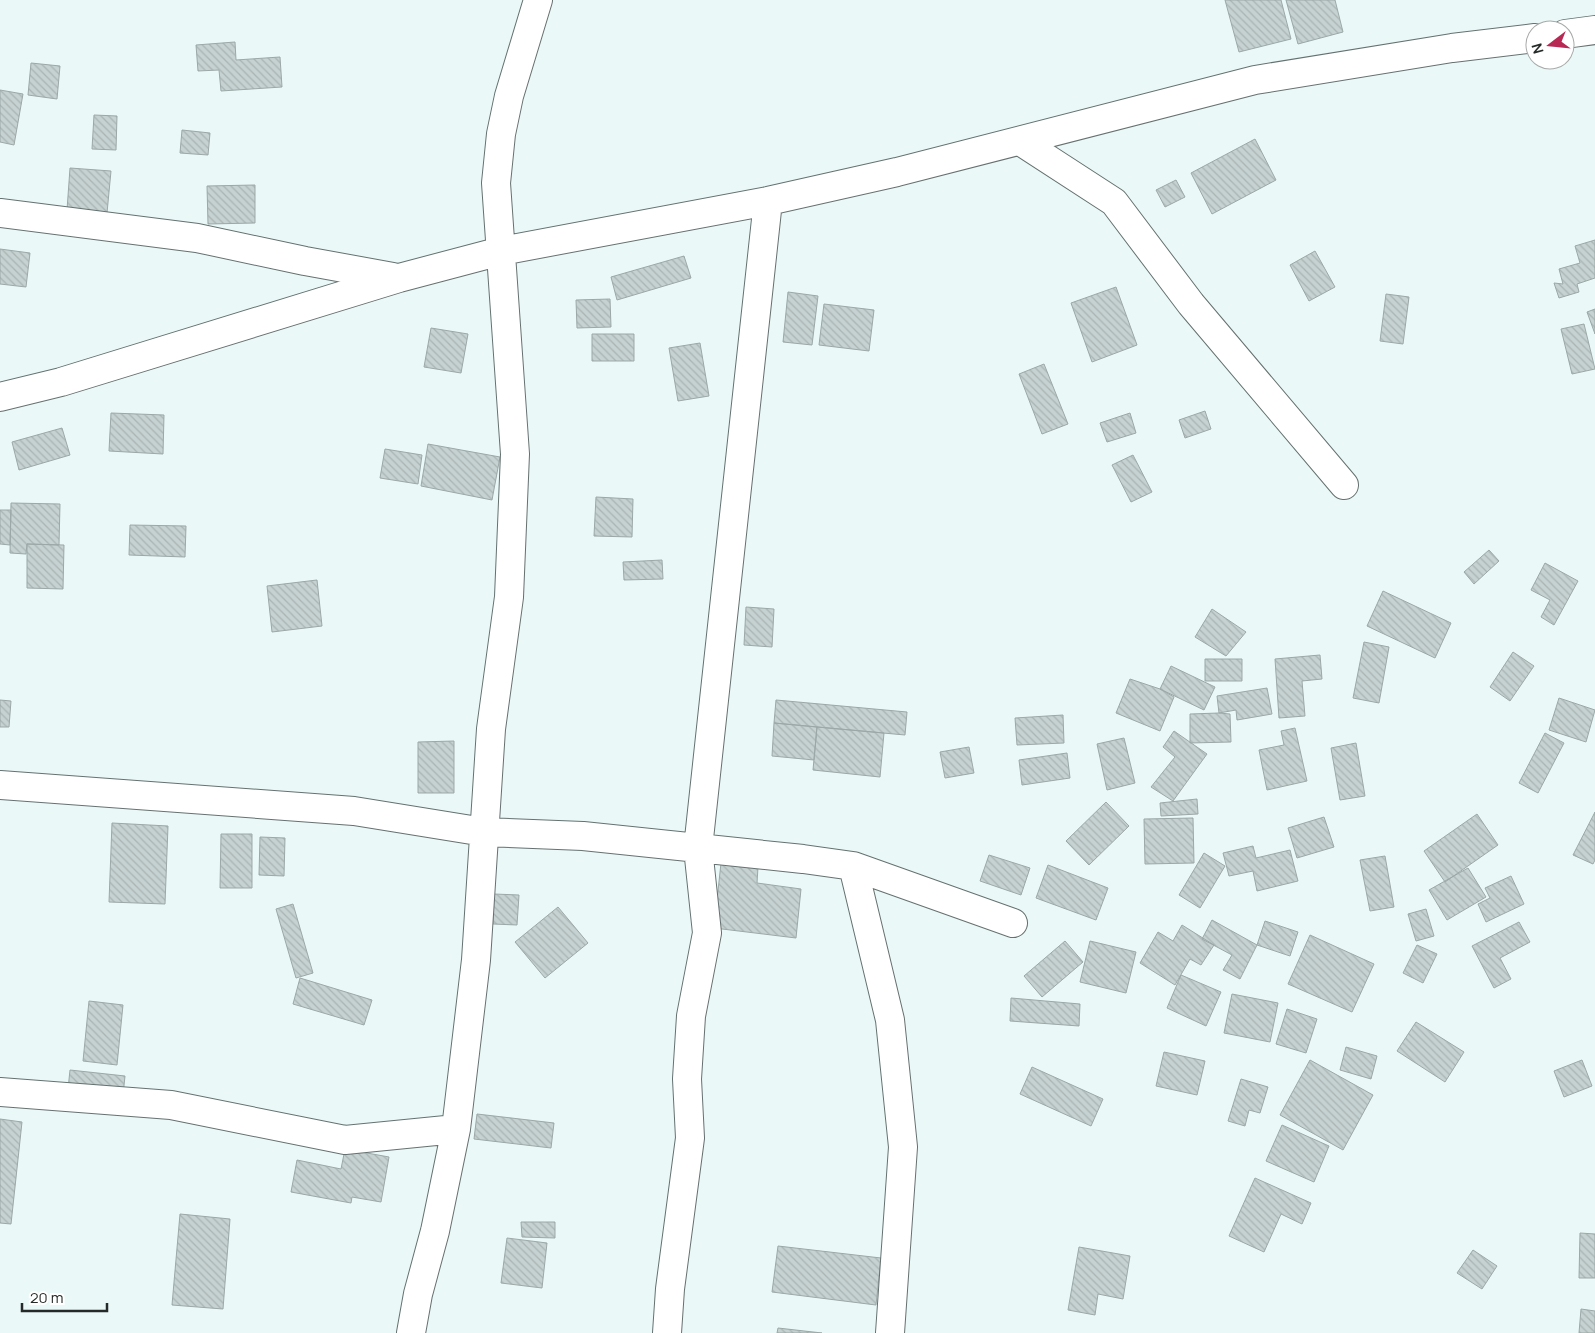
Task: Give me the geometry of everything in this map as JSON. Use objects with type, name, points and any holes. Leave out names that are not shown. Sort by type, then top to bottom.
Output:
[{"type":"street","points":[[411,1333],[418,1294],[436,1231],[456,1129],[476,960],[491,729],[509,597],[515,454],[496,183],[500,134],[509,96],[538,0]]},
{"type":"street","points":[[1575,33],[1595,30]]},
{"type":"street","points":[[0,397],[70,379],[399,278],[501,251],[768,201],[896,172],[1255,80],[1452,48],[1525,39]]},
{"type":"street","points":[[1020,141],[1114,202],[1191,304],[1344,485]]},
{"type":"street","points":[[667,1333],[670,1289],[690,1138],[687,1079],[691,1016],[707,933],[698,848],[768,201]]},
{"type":"street","points":[[0,213],[197,238],[305,261],[399,278]]},
{"type":"street","points":[[0,785],[354,811],[484,832],[583,836],[852,866],[1013,923]]},
{"type":"street","points":[[852,866],[890,1020],[903,1147],[890,1333]]},
{"type":"street","points":[[0,1092],[171,1105],[345,1140],[456,1129]]},
{"type":"building","points":[[1225,0],[1281,0],[1291,39],[1239,52]]},
{"type":"building","points":[[1286,0],[1335,0],[1343,32],[1298,44]]},
{"type":"building","points":[[235,42],[236,60],[280,57],[282,87],[221,91],[219,70],[198,71],[196,45]]},
{"type":"building","points":[[31,63],[60,66],[57,99],[28,95]]},
{"type":"building","points":[[0,90],[23,94],[14,145],[0,142]]},
{"type":"building","points":[[94,115],[117,116],[116,150],[92,149]]},
{"type":"building","points":[[182,130],[210,133],[208,155],[180,153]]},
{"type":"building","points":[[1255,139],[1276,180],[1212,214],[1191,173]]},
{"type":"building","points":[[70,168],[111,171],[107,213],[67,210]]},
{"type":"building","points":[[1176,180],[1185,197],[1165,207],[1156,190]]},
{"type":"building","points":[[255,185],[255,223],[208,224],[207,186]]},
{"type":"building","points":[[1595,240],[1595,278],[1577,284],[1579,292],[1559,298],[1554,283],[1563,284],[1559,269],[1580,263],[1575,246]]},
{"type":"building","points":[[0,249],[30,253],[26,287],[0,284]]},
{"type":"building","points":[[1315,251],[1335,287],[1309,301],[1290,265]]},
{"type":"building","points":[[684,256],[691,278],[617,300],[611,277]]},
{"type":"building","points":[[1116,287],[1137,345],[1092,362],[1071,303]]},
{"type":"building","points":[[788,292],[818,296],[812,345],[783,342]]},
{"type":"building","points":[[1386,294],[1409,297],[1403,344],[1380,341]]},
{"type":"building","points":[[610,299],[611,327],[577,328],[576,300]]},
{"type":"building","points":[[824,304],[874,310],[869,351],[819,345]]},
{"type":"building","points":[[1595,309],[1595,334],[1587,312]]},
{"type":"building","points":[[1584,324],[1595,369],[1572,374],[1561,329]]},
{"type":"building","points":[[431,328],[468,334],[461,373],[424,367]]},
{"type":"building","points":[[592,334],[634,334],[634,361],[592,361]]},
{"type":"building","points":[[700,343],[709,396],[678,401],[669,348]]},
{"type":"building","points":[[1044,364],[1068,424],[1042,434],[1019,374]]},
{"type":"building","points":[[1205,411],[1211,429],[1185,438],[1179,420]]},
{"type":"building","points":[[111,413],[164,415],[163,454],[109,451]]},
{"type":"building","points":[[1130,413],[1136,433],[1107,442],[1100,423]]},
{"type":"building","points":[[62,428],[70,455],[19,470],[12,442]]},
{"type":"building","points":[[428,444],[500,457],[492,500],[421,486]]},
{"type":"building","points":[[385,449],[422,455],[418,484],[380,478]]},
{"type":"building","points":[[1133,455],[1152,492],[1131,502],[1112,465]]},
{"type":"building","points":[[596,497],[633,499],[632,537],[594,536]]},
{"type":"building","points":[[11,503],[60,504],[59,545],[27,544],[26,554],[10,553]]},
{"type":"building","points":[[0,510],[11,510],[10,545],[0,544]]},
{"type":"building","points":[[130,525],[186,526],[185,557],[129,555]]},
{"type":"building","points":[[27,544],[64,545],[63,589],[27,588]]},
{"type":"building","points":[[1489,550],[1499,561],[1474,584],[1464,572]]},
{"type":"building","points":[[662,560],[663,579],[624,580],[623,562]]},
{"type":"building","points":[[1545,563],[1578,581],[1554,625],[1541,617],[1550,600],[1531,590]]},
{"type":"building","points":[[317,580],[322,626],[272,632],[267,586]]},
{"type":"building","points":[[1383,591],[1451,623],[1435,658],[1367,626]]},
{"type":"building","points":[[746,607],[774,609],[772,647],[744,645]]},
{"type":"building","points":[[1212,609],[1246,632],[1226,656],[1195,637]]},
{"type":"building","points":[[1364,642],[1389,647],[1379,703],[1353,698]]},
{"type":"building","points":[[1513,652],[1534,666],[1510,701],[1490,687]]},
{"type":"building","points":[[1320,655],[1322,679],[1302,681],[1305,716],[1279,718],[1275,659]]},
{"type":"building","points":[[1205,659],[1242,659],[1242,681],[1205,681]]},
{"type":"building","points":[[1171,666],[1215,687],[1204,710],[1160,689]]},
{"type":"building","points":[[1130,679],[1160,689],[1174,697],[1160,731],[1116,713]]},
{"type":"building","points":[[1267,688],[1272,714],[1237,720],[1236,710],[1219,713],[1217,696]]},
{"type":"building","points":[[1559,698],[1595,710],[1586,742],[1549,730]]},
{"type":"building","points":[[0,700],[11,701],[9,727],[0,727]]},
{"type":"building","points":[[776,700],[907,712],[905,735],[774,723]]},
{"type":"building","points":[[1190,714],[1230,714],[1231,742],[1190,743]]},
{"type":"building","points":[[1063,715],[1064,743],[1017,745],[1015,718]]},
{"type":"building","points":[[774,723],[817,727],[814,760],[772,756]]},
{"type":"building","points":[[817,727],[884,733],[880,777],[813,770]]},
{"type":"building","points":[[1295,728],[1307,781],[1267,790],[1259,750],[1284,745],[1281,731]]},
{"type":"building","points":[[1174,731],[1207,754],[1173,801],[1151,787],[1175,757],[1163,747]]},
{"type":"building","points":[[1545,733],[1564,743],[1538,793],[1519,783]]},
{"type":"building","points":[[1124,738],[1135,783],[1107,790],[1097,744]]},
{"type":"building","points":[[454,741],[454,793],[418,793],[418,742]]},
{"type":"building","points":[[1356,743],[1365,796],[1340,800],[1331,748]]},
{"type":"building","points":[[969,747],[974,773],[945,778],[940,752]]},
{"type":"building","points":[[1067,753],[1070,778],[1022,785],[1019,760]]},
{"type":"building","points":[[1197,799],[1198,814],[1161,816],[1160,803]]},
{"type":"building","points":[[1106,802],[1129,826],[1089,865],[1066,841]]},
{"type":"building","points":[[1595,812],[1595,860],[1593,864],[1573,855]]},
{"type":"building","points":[[1477,814],[1498,845],[1445,882],[1424,851]]},
{"type":"building","points":[[1324,817],[1334,847],[1297,858],[1288,828]]},
{"type":"building","points":[[1193,818],[1194,863],[1145,864],[1144,819]]},
{"type":"building","points":[[112,823],[168,826],[165,904],[109,902]]},
{"type":"building","points":[[221,834],[252,834],[252,888],[220,888]]},
{"type":"building","points":[[260,837],[285,838],[284,876],[259,875]]},
{"type":"building","points":[[1253,846],[1256,858],[1290,850],[1298,881],[1257,891],[1253,871],[1229,876],[1223,853]]},
{"type":"building","points":[[1204,853],[1225,866],[1200,908],[1179,895]]},
{"type":"building","points":[[989,855],[1030,868],[1021,895],[980,881]]},
{"type":"building","points":[[1385,856],[1394,907],[1370,911],[1360,860]]},
{"type":"building","points":[[721,863],[758,867],[757,883],[801,889],[796,938],[714,928]]},
{"type":"building","points":[[1048,865],[1108,888],[1096,920],[1036,898]]},
{"type":"building","points":[[1468,868],[1486,897],[1447,920],[1429,890]]},
{"type":"building","points":[[1511,876],[1524,904],[1486,922],[1478,904],[1490,898],[1485,888]]},
{"type":"building","points":[[494,894],[519,895],[517,925],[493,924]]},
{"type":"building","points":[[293,904],[313,973],[296,978],[276,909]]},
{"type":"building","points":[[558,907],[588,943],[545,978],[515,942]]},
{"type":"building","points":[[1426,909],[1434,936],[1416,941],[1408,914]]},
{"type":"building","points":[[1212,920],[1257,945],[1240,979],[1223,970],[1232,955],[1202,939]]},
{"type":"building","points":[[1265,921],[1298,932],[1290,956],[1257,945]]},
{"type":"building","points":[[1519,922],[1530,942],[1500,958],[1511,979],[1494,988],[1472,946]]},
{"type":"building","points":[[1182,925],[1214,945],[1201,965],[1190,959],[1175,985],[1140,963],[1158,932],[1173,941]]},
{"type":"building","points":[[1310,935],[1374,964],[1352,1012],[1288,984]]},
{"type":"building","points":[[1065,941],[1083,962],[1042,997],[1024,976]]},
{"type":"building","points":[[1090,941],[1136,952],[1126,993],[1080,982]]},
{"type":"building","points":[[1417,945],[1437,954],[1423,983],[1403,973]]},
{"type":"building","points":[[1181,975],[1221,992],[1206,1026],[1167,1008]]},
{"type":"building","points":[[300,978],[372,1000],[364,1025],[293,1004]]},
{"type":"building","points":[[1232,994],[1278,1003],[1270,1042],[1224,1033]]},
{"type":"building","points":[[1011,998],[1080,1004],[1079,1026],[1010,1021]]},
{"type":"building","points":[[89,1001],[123,1005],[117,1065],[83,1061]]},
{"type":"building","points":[[1287,1009],[1317,1019],[1306,1053],[1276,1044]]},
{"type":"building","points":[[1416,1022],[1464,1052],[1445,1082],[1397,1051]]},
{"type":"building","points":[[1346,1047],[1377,1056],[1371,1079],[1340,1070]]},
{"type":"building","points":[[1164,1052],[1205,1061],[1197,1095],[1156,1086]]},
{"type":"building","points":[[1310,1060],[1373,1095],[1343,1150],[1280,1115]]},
{"type":"building","points":[[1582,1060],[1592,1086],[1564,1097],[1554,1071]]},
{"type":"building","points":[[1032,1067],[1103,1099],[1091,1126],[1020,1094]]},
{"type":"building","points":[[70,1070],[125,1076],[123,1095],[68,1089]]},
{"type":"building","points":[[1241,1079],[1268,1087],[1260,1113],[1249,1110],[1245,1126],[1228,1121]]},
{"type":"building","points":[[477,1114],[554,1123],[551,1148],[474,1139]]},
{"type":"building","points":[[0,1119],[22,1122],[11,1224],[0,1223]]},
{"type":"building","points":[[1282,1125],[1329,1146],[1314,1182],[1266,1161]]},
{"type":"building","points":[[345,1149],[389,1157],[381,1202],[352,1197],[351,1203],[291,1192],[297,1160],[341,1169]]},
{"type":"building","points":[[1255,1178],[1311,1203],[1302,1224],[1281,1214],[1264,1252],[1229,1236]]},
{"type":"building","points":[[180,1214],[230,1219],[223,1309],[172,1305]]},
{"type":"building","points":[[521,1222],[555,1222],[555,1238],[522,1237]]},
{"type":"building","points":[[1580,1233],[1595,1234],[1595,1278],[1579,1278]]},
{"type":"building","points":[[507,1238],[547,1243],[542,1288],[501,1283]]},
{"type":"building","points":[[778,1246],[881,1258],[876,1305],[772,1292]]},
{"type":"building","points":[[1079,1247],[1130,1256],[1123,1299],[1098,1294],[1095,1315],[1068,1310]]},
{"type":"building","points":[[1473,1250],[1497,1266],[1482,1289],[1457,1273]]},
{"type":"building","points":[[1581,1309],[1595,1311],[1595,1333],[1579,1333]]},
{"type":"building","points":[[778,1328],[822,1333],[777,1333]]}]
